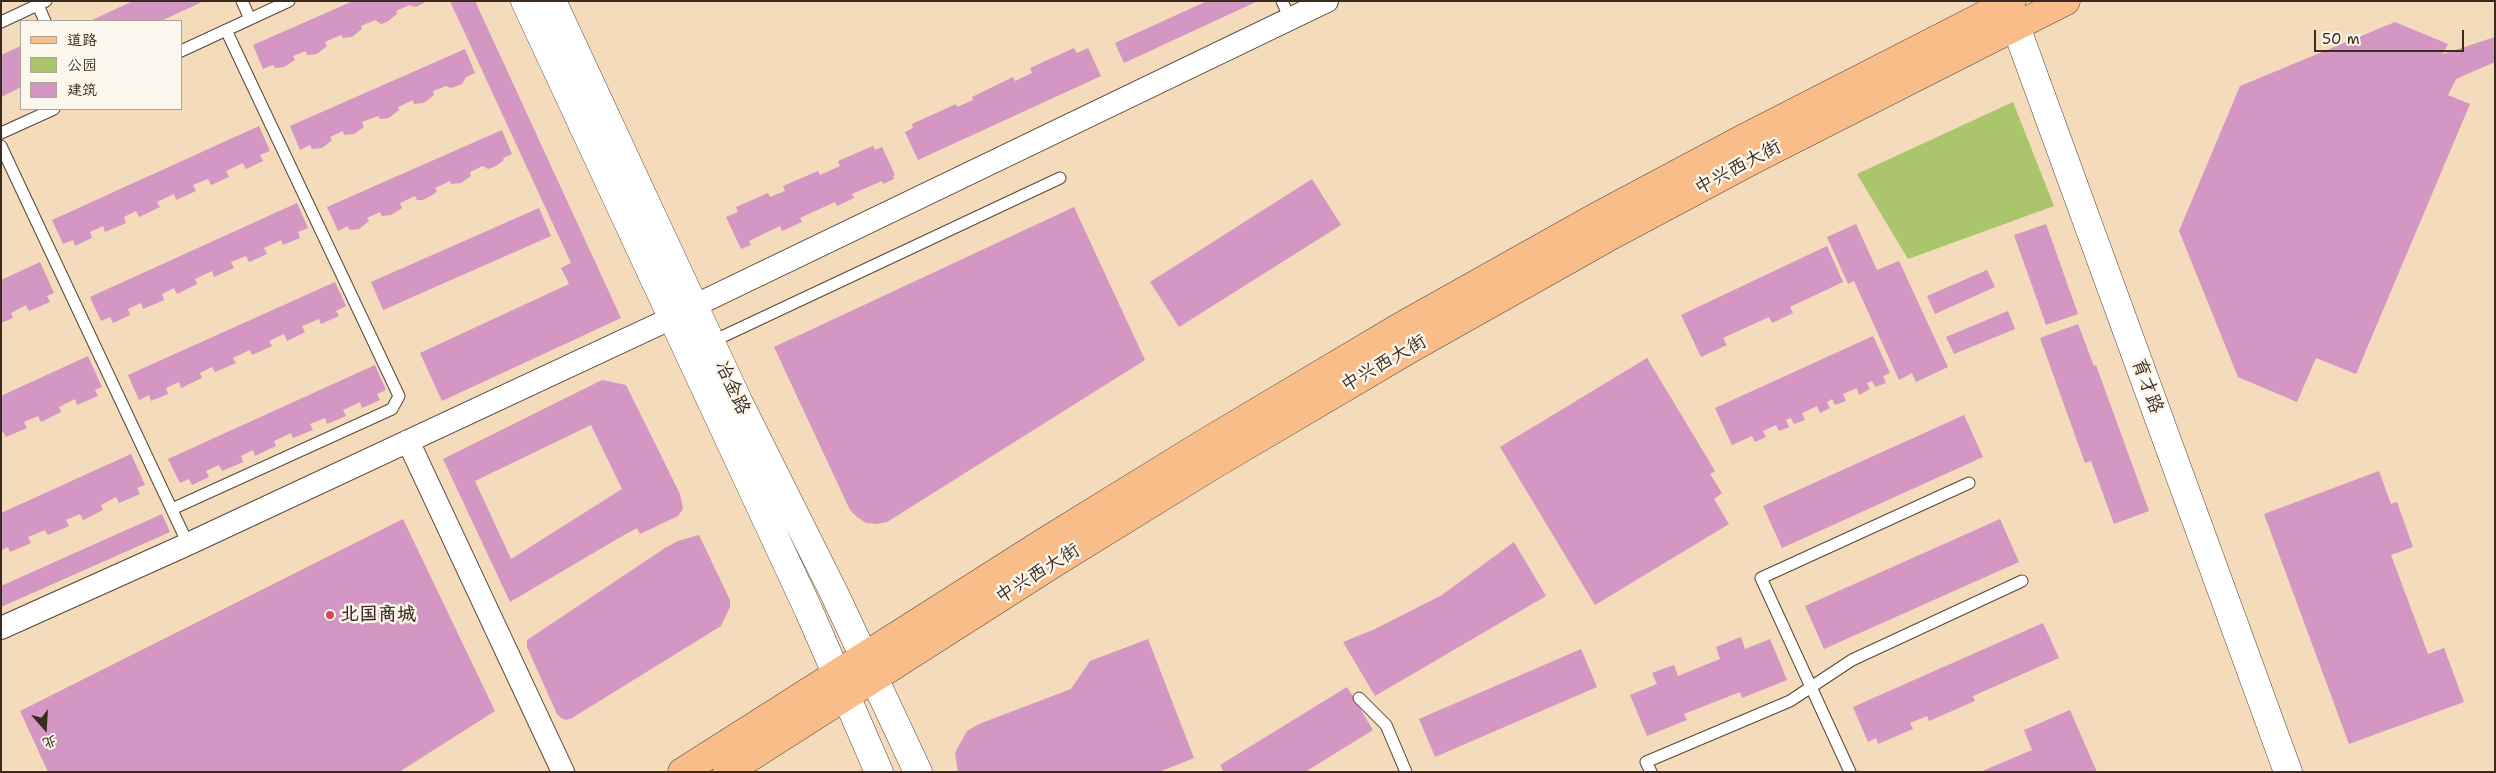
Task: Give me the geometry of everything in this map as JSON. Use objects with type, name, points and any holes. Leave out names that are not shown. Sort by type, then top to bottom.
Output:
[{"type":"main road","name":"中兴西大街","points":[[727,772],[841,686],[869,668],[1418,344],[1607,238],[1755,159],[2010,8],[2066,1]]},
{"type":"main road","name":"中兴西大街","points":[[682,772],[841,686]]},
{"type":"street","name":"冶金路","points":[[525,1],[683,312],[711,342],[918,772]]},
{"type":"street","name":"冶金路","points":[[552,1],[879,772]]},
{"type":"street","points":[[1,628],[188,544],[683,312],[1286,10],[1327,1]]},
{"type":"street","name":"育才路","points":[[2010,8],[2288,772]]},
{"type":"street","points":[[408,441],[563,772]]},
{"type":"lane","points":[[242,1],[250,19]]},
{"type":"lane","points":[[182,51],[289,1]]},
{"type":"lane","points":[[1,22],[40,2],[46,20]]},
{"type":"lane","points":[[172,509],[392,409],[399,396],[226,30]]},
{"type":"lane","points":[[1,133],[52,110]]},
{"type":"lane","points":[[1,146],[188,544]]},
{"type":"lane","points":[[711,342],[1060,178]]},
{"type":"lane","points":[[1850,772],[1761,578],[1969,483]]},
{"type":"lane","points":[[1651,772],[1646,762],[1790,700],[1852,660],[2022,581]]},
{"type":"lane","points":[[1359,698],[1386,725],[1406,772]]},
{"type":"green space","points":[[2013,102],[2054,206],[1908,259],[1857,174]]},
{"type":"building","points":[[133,1],[204,1],[163,20],[92,20]]},
{"type":"building","points":[[353,1],[427,1],[416,7],[409,5],[396,11],[397,14],[387,22],[381,24],[375,20],[361,26],[362,29],[352,37],[343,38],[341,35],[325,42],[327,46],[317,54],[307,55],[306,51],[293,56],[295,60],[284,67],[275,68],[273,65],[263,69],[253,45]]},
{"type":"building","points":[[450,1],[475,1],[621,318],[442,401],[420,353],[569,284],[561,268],[571,263]]},
{"type":"building","points":[[1207,1],[1258,1],[1124,63],[1115,43]]},
{"type":"building","points":[[2395,22],[2448,44],[2443,54],[2495,37],[2495,62],[2456,79],[2448,95],[2470,104],[2356,374],[2316,358],[2297,402],[2238,377],[2179,231],[2240,86]]},
{"type":"building","points":[[20,46],[20,88],[1,97],[1,55]]},
{"type":"building","points":[[1074,48],[1077,53],[1088,48],[1101,76],[918,160],[905,132],[913,128],[912,124],[956,104],[957,107],[973,100],[972,97],[1013,77],[1015,81],[1032,73],[1030,68]]},
{"type":"building","points":[[465,49],[475,73],[466,77],[462,84],[451,88],[446,86],[433,91],[434,95],[424,103],[414,104],[413,100],[398,107],[399,110],[389,118],[380,119],[378,116],[362,122],[364,127],[354,134],[344,135],[343,131],[330,137],[332,140],[322,148],[312,149],[310,145],[300,150],[290,126]]},
{"type":"building","points":[[259,126],[270,151],[260,155],[263,161],[246,169],[243,163],[226,171],[229,177],[211,185],[208,179],[193,185],[196,191],[176,200],[174,194],[157,202],[160,207],[139,217],[136,211],[124,217],[126,223],[105,232],[103,226],[90,232],[92,238],[75,246],[73,240],[63,244],[52,220]]},
{"type":"building","points":[[502,130],[512,154],[503,158],[504,160],[496,166],[488,169],[483,166],[470,172],[471,176],[461,183],[451,184],[450,181],[435,188],[437,191],[434,194],[423,200],[417,200],[415,196],[400,203],[402,208],[391,215],[382,216],[380,212],[367,218],[369,221],[359,229],[349,230],[348,226],[338,231],[327,207]]},
{"type":"building","points":[[873,146],[875,150],[882,147],[895,175],[893,176],[894,179],[883,184],[882,181],[852,194],[854,198],[837,206],[835,202],[800,218],[802,222],[782,231],[780,226],[749,241],[751,245],[741,249],[726,217],[738,212],[736,207],[768,193],[770,197],[785,191],[783,186],[818,171],[820,175],[840,166],[838,161]]},
{"type":"building","points":[[1312,179],[1341,225],[1179,327],[1150,282]]},
{"type":"building","points":[[297,203],[308,228],[298,232],[300,238],[283,245],[281,240],[264,248],[267,254],[249,262],[246,256],[231,262],[234,268],[214,277],[212,271],[195,279],[197,284],[177,294],[174,288],[162,294],[164,300],[143,309],[141,303],[128,309],[130,315],[113,323],[110,317],[101,321],[90,297]]},
{"type":"building","points":[[1074,207],[1145,360],[887,522],[877,524],[866,523],[857,517],[850,510],[774,347]]},
{"type":"building","points":[[539,208],[551,236],[383,310],[371,282]]},
{"type":"building","points":[[1856,224],[1877,270],[1899,261],[1948,367],[1916,382],[1912,373],[1899,380],[1854,281],[1848,284],[1827,237]]},
{"type":"building","points":[[2046,224],[2078,314],[2046,325],[2014,235]]},
{"type":"building","points":[[1827,246],[1843,282],[1790,307],[1793,313],[1772,323],[1769,317],[1723,338],[1727,345],[1701,357],[1681,315]]},
{"type":"building","points":[[40,262],[54,293],[47,296],[50,302],[29,311],[26,305],[11,313],[13,318],[1,323],[1,280]]},
{"type":"building","points":[[1987,270],[1995,287],[1935,314],[1927,296]]},
{"type":"building","points":[[335,282],[346,306],[336,311],[339,316],[321,324],[319,319],[302,326],[305,332],[287,341],[284,334],[269,341],[272,346],[252,355],[250,350],[233,358],[236,363],[215,372],[212,367],[200,373],[202,378],[181,388],[179,382],[166,388],[168,394],[151,401],[149,395],[139,400],[128,375]]},
{"type":"building","points":[[2008,311],[2015,329],[1954,354],[1946,337]]},
{"type":"building","points":[[2078,324],[2094,366],[2096,365],[2149,511],[2114,524],[2091,461],[2085,463],[2040,338]]},
{"type":"building","points":[[1873,336],[1890,373],[1883,376],[1886,383],[1875,387],[1872,381],[1867,383],[1870,389],[1859,395],[1857,388],[1843,394],[1846,401],[1835,405],[1832,399],[1827,402],[1830,408],[1820,413],[1817,406],[1802,413],[1805,420],[1794,424],[1791,418],[1786,420],[1789,427],[1779,431],[1776,425],[1763,431],[1766,437],[1755,442],[1752,436],[1732,445],[1715,408]]},
{"type":"building","points":[[88,356],[102,387],[95,390],[98,396],[77,405],[75,399],[59,407],[61,412],[41,422],[38,416],[24,422],[27,428],[6,437],[3,432],[1,433],[1,396]]},
{"type":"building","points":[[1647,358],[1715,471],[1710,474],[1722,493],[1714,499],[1729,524],[1595,605],[1500,447]]},
{"type":"building","points":[[375,365],[386,390],[377,394],[380,400],[362,408],[360,402],[343,410],[346,416],[327,424],[325,418],[310,424],[313,430],[293,438],[291,433],[274,441],[276,446],[255,456],[253,450],[241,456],[243,462],[222,471],[219,465],[206,471],[209,477],[192,485],[189,479],[180,483],[168,459]]},
{"type":"building","points":[[602,380],[626,385],[680,494],[683,509],[678,516],[640,534],[637,528],[510,602],[443,459]],"holes":[[[591,425],[622,489],[511,559],[475,481]]]},
{"type":"building","points":[[1964,415],[1983,457],[1782,548],[1763,506]]},
{"type":"building","points":[[131,454],[145,485],[137,488],[140,494],[119,503],[116,497],[101,505],[103,510],[83,520],[80,514],[66,520],[69,526],[48,535],[45,530],[28,537],[31,543],[10,552],[8,547],[1,550],[1,513]]},
{"type":"building","points":[[2379,471],[2391,504],[2397,502],[2413,547],[2391,555],[2428,654],[2444,648],[2464,702],[2349,744],[2264,514]]},
{"type":"building","points":[[162,514],[170,532],[1,607],[1,586]]},
{"type":"building","name":"北国商城","points":[[403,519],[495,711],[399,772],[48,772],[20,711]]},
{"type":"building","points":[[2000,519],[2019,562],[1824,649],[1805,606]]},
{"type":"building","points":[[699,535],[730,600],[730,607],[721,626],[572,718],[566,720],[561,718],[557,714],[527,647],[527,640],[665,548],[678,541]]},
{"type":"building","points":[[1514,542],[1546,596],[1375,696],[1343,642],[1375,629],[1442,595]]},
{"type":"building","points":[[2043,623],[2059,658],[1973,696],[1975,701],[1929,721],[1927,716],[1910,723],[1913,729],[1878,744],[1876,738],[1868,742],[1853,707]]},
{"type":"building","points":[[1741,637],[1745,649],[1770,639],[1787,680],[1742,698],[1740,692],[1684,714],[1687,720],[1647,736],[1630,695],[1657,684],[1652,673],[1674,665],[1678,676],[1720,659],[1716,647]]},
{"type":"building","points":[[1148,639],[1194,758],[1159,772],[958,772],[955,753],[967,731],[979,724],[1071,689],[1090,661]]},
{"type":"building","points":[[1581,649],[1597,687],[1435,757],[1419,719]]},
{"type":"building","points":[[1347,687],[1373,730],[1305,772],[1224,772],[1220,765]]},
{"type":"building","points":[[2070,710],[2097,772],[1980,772],[2032,750],[2024,730]]},
{"type":"place","name":"北国商城","points":[[330,615]]}]
